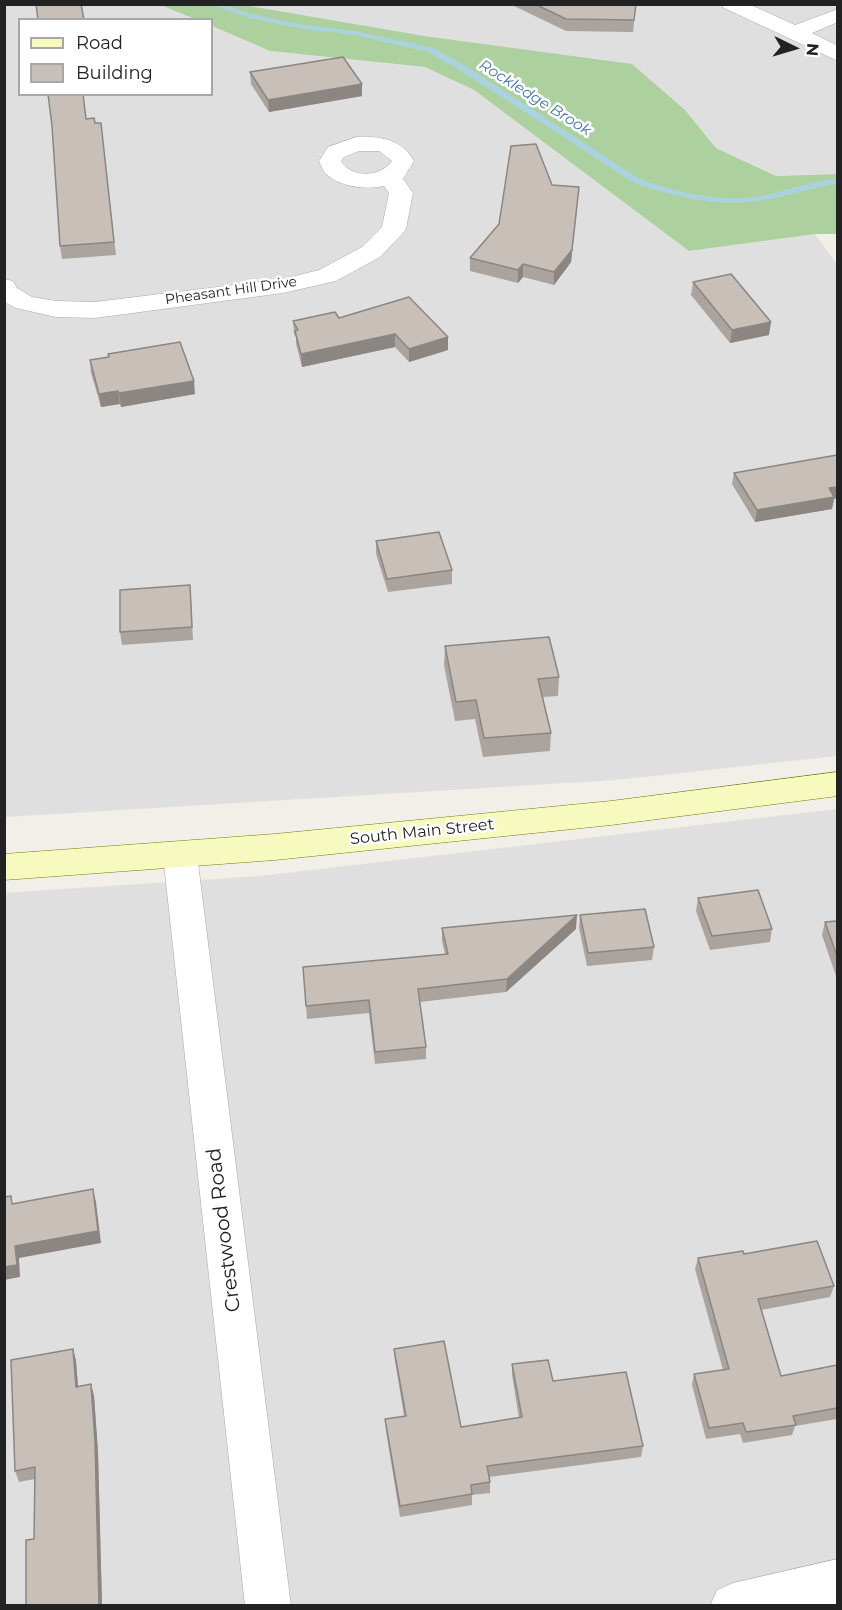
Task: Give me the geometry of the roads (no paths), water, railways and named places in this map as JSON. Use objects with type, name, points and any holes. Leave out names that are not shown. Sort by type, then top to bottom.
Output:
[{"type":"main road","name":"South Main Street","points":[[4,867],[180,855],[611,813],[837,784]]},
{"type":"street","points":[[731,4],[795,32],[837,55]]},
{"type":"street","points":[[795,32],[837,15]]},
{"type":"street","name":"Pheasant Hill Drive","points":[[4,286],[5,292],[25,303],[56,309],[94,310],[284,286],[327,276],[371,252],[394,229],[401,193],[389,176]]},
{"type":"street","name":"Crestwood Road","points":[[180,855],[268,1605]]},
{"type":"street","points":[[733,1605],[837,1582]]},
{"type":"waterway","name":"Rockledge Brook","points":[[213,4],[249,16],[304,27],[355,33],[431,50],[466,70],[637,181],[666,190],[725,201],[756,199],[838,181]]}]
